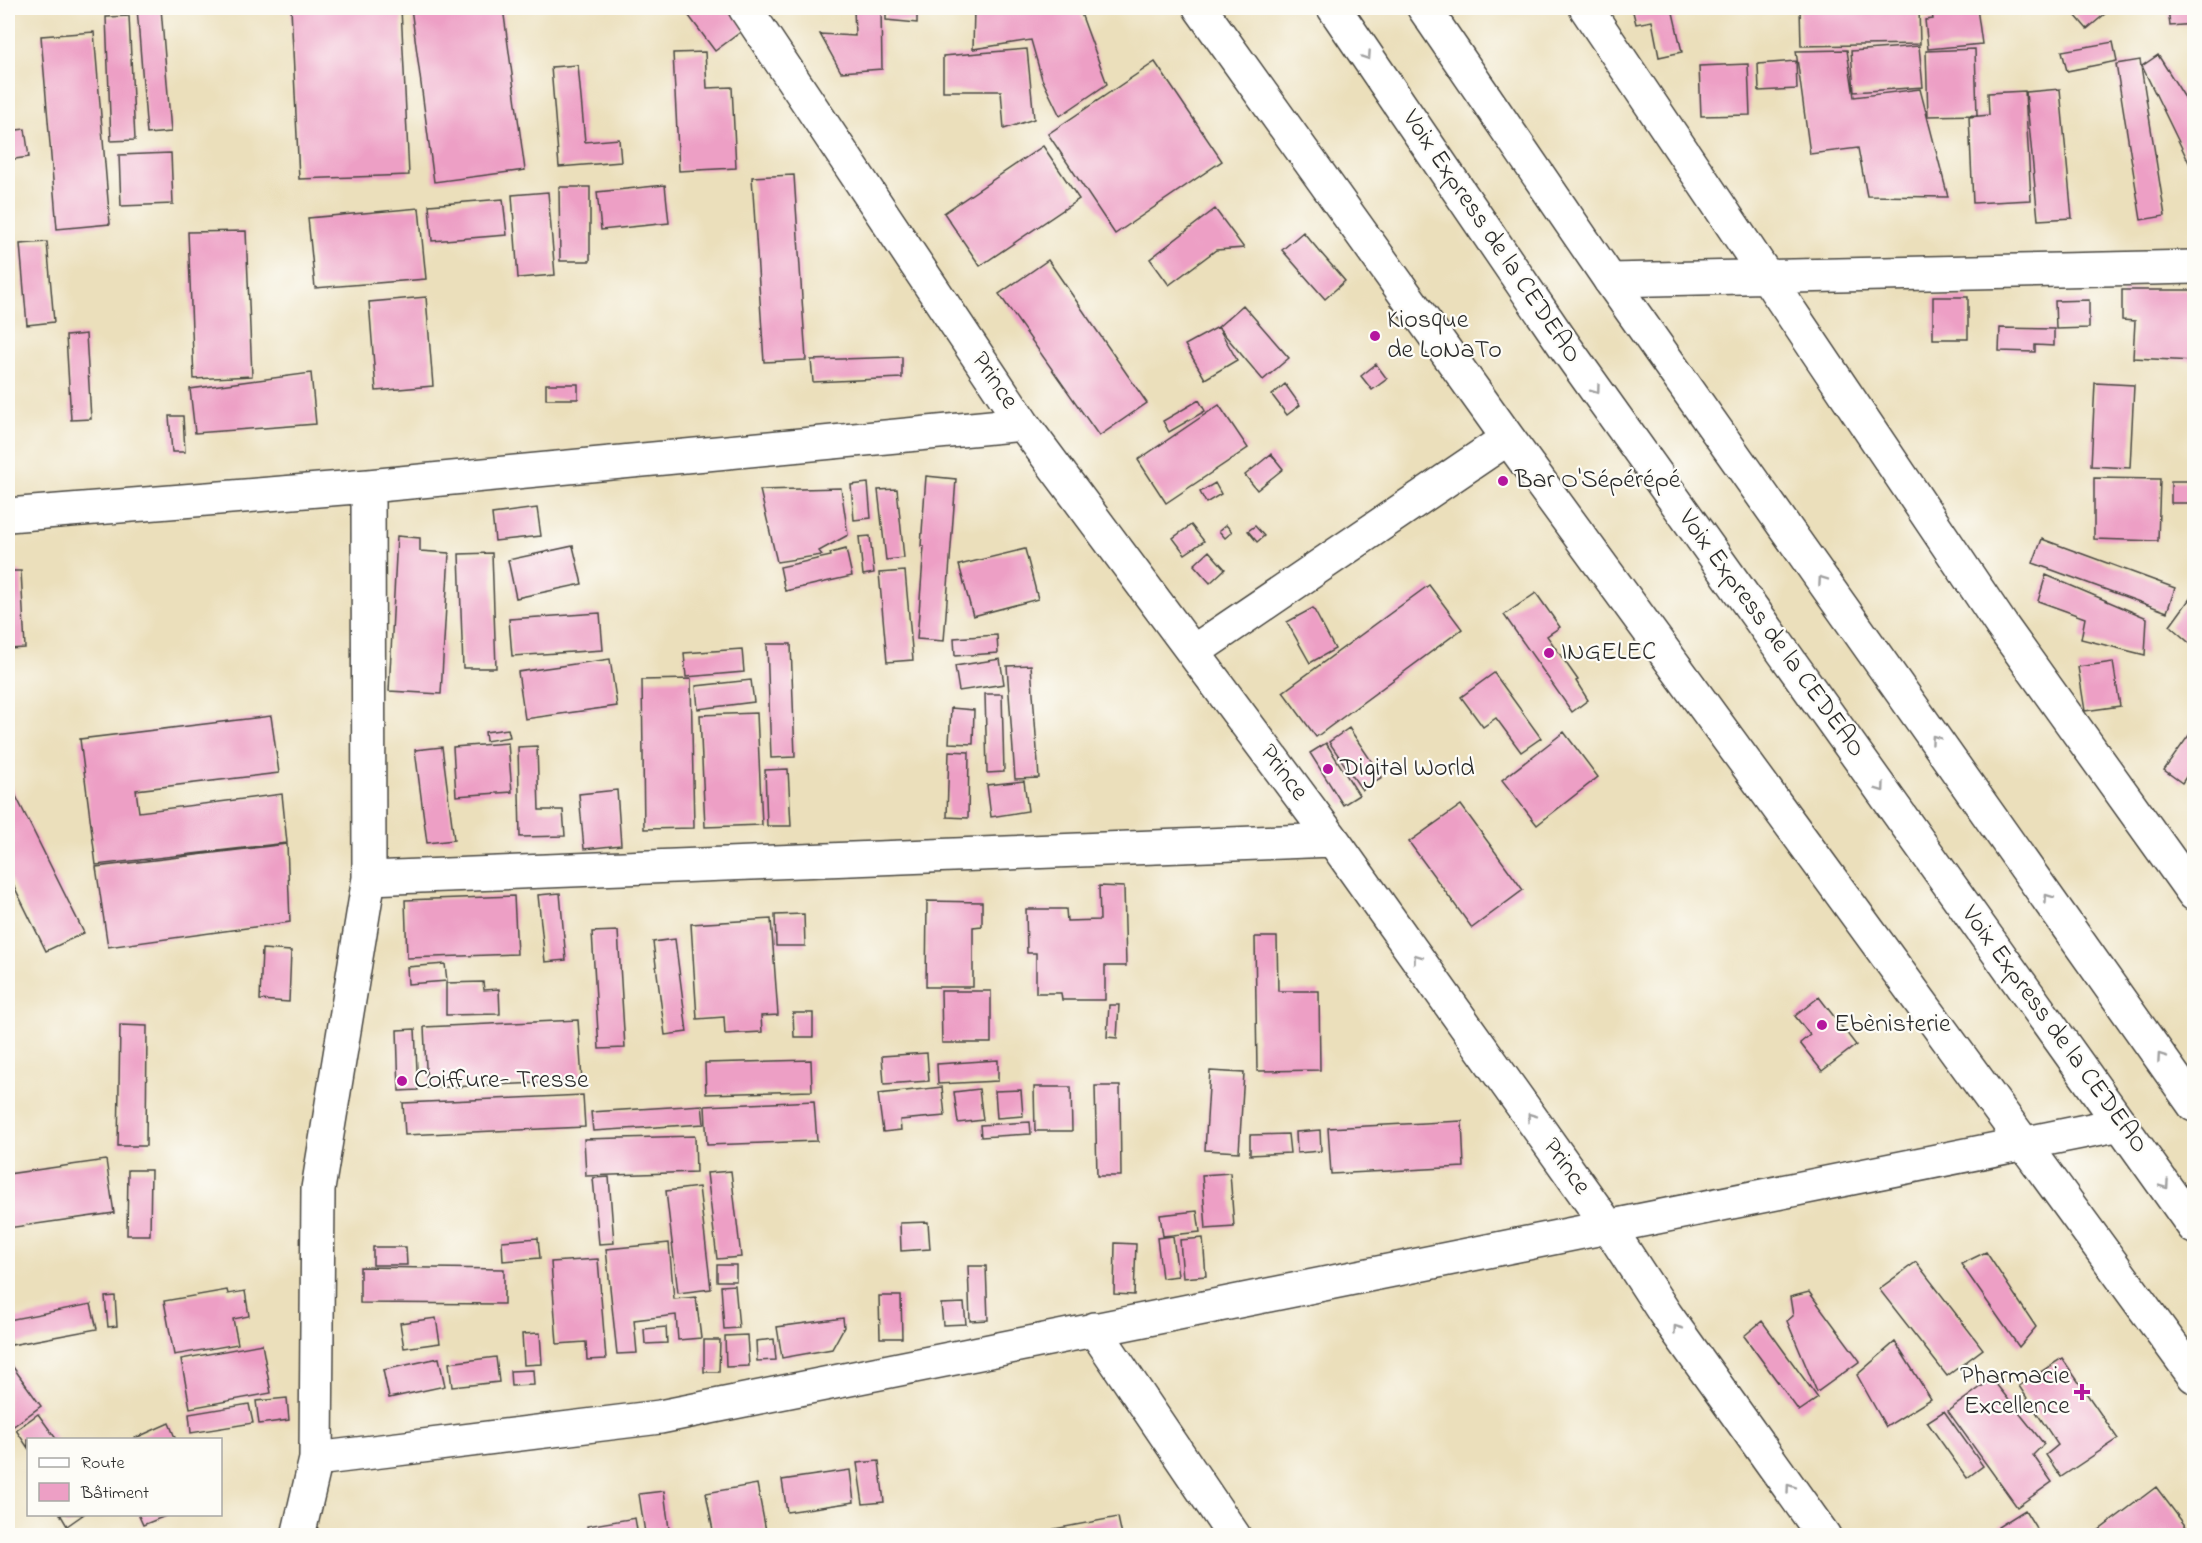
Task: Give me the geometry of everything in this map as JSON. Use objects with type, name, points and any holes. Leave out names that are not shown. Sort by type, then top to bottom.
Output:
[{"type":"street","name":"Prince","points":[[745,8],[1023,424],[1333,840],[1608,1226],[1666,1315],[1824,1536]]},
{"type":"street","points":[[1200,8],[1508,438],[2194,1376]]},
{"type":"street","name":"Voix Express de la CEDEAO","points":[[1334,8],[1566,348],[2194,1227]]},
{"type":"street","points":[[1424,8],[1610,280],[2194,1105]]},
{"type":"street","points":[[1586,8],[2002,626],[2194,894]]},
{"type":"street","points":[[1610,280],[2194,267]]},
{"type":"street","points":[[8,515],[368,486],[1023,424]]},
{"type":"street","points":[[1193,652],[1508,438]]},
{"type":"street","points":[[298,1536],[316,1459],[318,1189],[369,878],[368,486]]},
{"type":"street","points":[[369,878],[1333,840]]},
{"type":"street","points":[[316,1459],[660,1417],[2121,1124]]},
{"type":"street","points":[[1094,1329],[1234,1536]]},
{"type":"building","points":[[137,8],[161,8],[171,132],[147,134]]},
{"type":"building","points":[[291,8],[401,8],[409,175],[299,179]]},
{"type":"building","points":[[411,8],[503,8],[525,170],[434,182]]},
{"type":"building","points":[[683,8],[730,8],[746,28],[715,51]]},
{"type":"building","points":[[854,8],[881,8],[882,69],[841,72],[820,34],[855,36]]},
{"type":"building","points":[[886,8],[917,8],[917,23],[886,20]]},
{"type":"building","points":[[974,8],[1079,8],[1107,84],[1060,116],[1042,79],[1031,40],[973,49]]},
{"type":"building","points":[[1632,8],[1672,8],[1682,52],[1659,57],[1652,21],[1636,24]]},
{"type":"building","points":[[1800,8],[1919,8],[1920,44],[1801,46]]},
{"type":"building","points":[[1931,8],[1977,8],[1982,44],[1928,49],[1925,20],[1933,19]]},
{"type":"building","points":[[2069,8],[2112,8],[2087,29]]},
{"type":"building","points":[[2168,8],[2194,8],[2194,24],[2170,26]]},
{"type":"building","points":[[129,16],[135,140],[111,141],[106,17]]},
{"type":"building","points":[[94,32],[110,224],[57,229],[41,36]]},
{"type":"building","points":[[2113,42],[2117,61],[2067,71],[2062,51]]},
{"type":"building","points":[[1919,46],[1923,87],[1854,92],[1851,51]]},
{"type":"building","points":[[1027,49],[1034,119],[1004,129],[1001,91],[943,91],[943,56]]},
{"type":"building","points":[[1975,49],[1977,115],[1928,116],[1926,51]]},
{"type":"building","points":[[1847,50],[1854,97],[1920,89],[1948,197],[1867,196],[1858,148],[1810,154],[1796,51]]},
{"type":"building","points":[[705,52],[707,88],[732,87],[736,168],[679,171],[673,53]]},
{"type":"building","points":[[2158,55],[2194,112],[2194,173],[2142,66]]},
{"type":"building","points":[[2140,60],[2165,216],[2141,220],[2116,64]]},
{"type":"building","points":[[1796,61],[1797,89],[1759,91],[1758,64]]},
{"type":"building","points":[[1155,62],[1222,161],[1115,234],[1048,134]]},
{"type":"building","points":[[1748,64],[1750,115],[1701,116],[1699,66]]},
{"type":"building","points":[[578,65],[585,142],[619,139],[621,162],[559,167],[551,67]]},
{"type":"building","points":[[2060,89],[2072,218],[2038,220],[2026,92]]},
{"type":"building","points":[[2025,91],[2031,200],[1973,203],[1969,117],[1989,115],[1988,93]]},
{"type":"building","points":[[25,129],[29,157],[8,160],[8,131]]},
{"type":"building","points":[[1043,146],[1079,199],[980,266],[944,213]]},
{"type":"building","points":[[171,153],[173,204],[121,206],[119,155]]},
{"type":"building","points":[[794,175],[806,360],[764,362],[752,177]]},
{"type":"building","points":[[665,185],[669,223],[601,230],[597,192]]},
{"type":"building","points":[[559,187],[590,187],[590,261],[560,261]]},
{"type":"building","points":[[548,192],[555,275],[518,278],[512,195]]},
{"type":"building","points":[[503,199],[507,235],[432,241],[429,205]]},
{"type":"building","points":[[419,208],[426,279],[315,288],[308,218]]},
{"type":"building","points":[[1215,209],[1244,248],[1216,250],[1169,285],[1150,259]]},
{"type":"building","points":[[246,231],[252,376],[194,379],[188,232]]},
{"type":"building","points":[[1303,232],[1345,281],[1325,299],[1282,250]]},
{"type":"building","points":[[47,242],[54,322],[27,325],[20,244]]},
{"type":"building","points":[[1048,260],[1147,403],[1099,436],[999,294]]},
{"type":"building","points":[[2122,290],[2194,290],[2194,361],[2133,358],[2135,321],[2122,320]]},
{"type":"building","points":[[426,297],[433,386],[376,391],[369,302]]},
{"type":"building","points":[[1933,297],[1968,297],[1968,339],[1933,339]]},
{"type":"building","points":[[2089,300],[2089,328],[2056,329],[2055,301]]},
{"type":"building","points":[[1243,305],[1289,358],[1263,380],[1218,327]]},
{"type":"building","points":[[1218,327],[1237,360],[1205,379],[1185,345]]},
{"type":"building","points":[[2000,328],[2054,329],[2054,346],[2035,345],[2035,352],[1999,351]]},
{"type":"building","points":[[86,334],[91,419],[71,420],[66,336]]},
{"type":"building","points":[[902,357],[902,378],[813,382],[811,360]]},
{"type":"building","points":[[1376,364],[1387,379],[1372,390],[1361,376]]},
{"type":"building","points":[[311,373],[316,424],[195,433],[190,389]]},
{"type":"building","points":[[2095,383],[2134,385],[2130,468],[2091,466]]},
{"type":"building","points":[[546,384],[578,384],[578,399],[546,399]]},
{"type":"building","points":[[1285,384],[1300,405],[1287,415],[1272,395]]},
{"type":"building","points":[[1199,400],[1205,411],[1169,432],[1163,421]]},
{"type":"building","points":[[1219,405],[1248,448],[1166,503],[1138,460]]},
{"type":"building","points":[[169,416],[183,416],[185,452],[172,452]]},
{"type":"building","points":[[1271,454],[1283,469],[1257,490],[1245,475]]},
{"type":"building","points":[[926,476],[956,479],[944,641],[917,639],[924,546],[921,546]]},
{"type":"building","points":[[2094,478],[2160,479],[2158,541],[2094,539]]},
{"type":"building","points":[[2171,481],[2194,481],[2194,503],[2171,503]]},
{"type":"building","points":[[868,483],[871,518],[854,520],[851,485]]},
{"type":"building","points":[[1215,483],[1221,494],[1206,503],[1200,492]]},
{"type":"building","points":[[841,488],[848,535],[819,551],[822,555],[777,562],[760,490]]},
{"type":"building","points":[[897,489],[904,558],[886,560],[878,490]]},
{"type":"building","points":[[537,508],[541,536],[495,541],[492,514]]},
{"type":"building","points":[[1191,525],[1204,541],[1185,554],[1173,538]]},
{"type":"building","points":[[1226,525],[1232,532],[1225,538],[1219,531]]},
{"type":"building","points":[[1255,526],[1264,536],[1257,542],[1248,531]]},
{"type":"building","points":[[397,536],[420,538],[420,551],[449,553],[441,694],[389,691]]},
{"type":"building","points":[[870,536],[874,573],[863,575],[859,537]]},
{"type":"building","points":[[2042,539],[2175,588],[2167,612],[2033,563]]},
{"type":"building","points":[[573,546],[582,584],[516,598],[508,560]]},
{"type":"building","points":[[846,549],[852,576],[785,591],[780,567],[831,556],[830,553]]},
{"type":"building","points":[[1025,549],[1038,599],[973,616],[959,565]]},
{"type":"building","points":[[1209,551],[1225,569],[1210,583],[1194,565]]},
{"type":"building","points":[[492,553],[496,668],[463,668],[459,554]]},
{"type":"building","points":[[8,571],[21,571],[25,648],[8,649]]},
{"type":"building","points":[[905,571],[913,660],[887,662],[879,573]]},
{"type":"building","points":[[2046,575],[2147,618],[2145,655],[2081,639],[2085,618],[2038,601]]},
{"type":"building","points":[[1429,585],[1462,629],[1316,737],[1283,692]]},
{"type":"building","points":[[1536,593],[1560,627],[1547,636],[1578,680],[1576,681],[1588,700],[1572,712],[1504,615]]},
{"type":"building","points":[[2194,593],[2194,647],[2170,626]]},
{"type":"building","points":[[1313,608],[1335,649],[1310,663],[1287,622]]},
{"type":"building","points":[[600,613],[603,650],[512,656],[509,619]]},
{"type":"building","points":[[997,635],[998,653],[955,656],[954,638]]},
{"type":"building","points":[[767,644],[791,644],[795,757],[771,758]]},
{"type":"building","points":[[742,649],[744,672],[686,677],[684,653]]},
{"type":"building","points":[[610,659],[617,706],[525,719],[518,672]]},
{"type":"building","points":[[1000,659],[1004,684],[959,691],[955,666]]},
{"type":"building","points":[[2113,662],[2120,706],[2085,711],[2078,667]]},
{"type":"building","points":[[1031,665],[1039,778],[1015,779],[1007,666]]},
{"type":"building","points":[[1494,673],[1541,738],[1521,752],[1496,718],[1483,727],[1461,697]]},
{"type":"building","points":[[691,679],[694,828],[644,829],[642,680]]},
{"type":"building","points":[[751,680],[754,702],[698,709],[696,686]]},
{"type":"building","points":[[985,694],[1002,694],[1004,772],[987,773]]},
{"type":"building","points":[[951,708],[974,710],[973,744],[949,743]]},
{"type":"building","points":[[757,713],[762,825],[705,827],[700,715]]},
{"type":"building","points":[[271,716],[279,773],[136,790],[139,812],[282,794],[287,843],[96,865],[80,739]]},
{"type":"building","points":[[1349,728],[1382,777],[1362,790],[1329,742]]},
{"type":"building","points":[[2194,728],[2194,765],[2182,783],[2164,770]]},
{"type":"building","points":[[508,729],[510,737],[486,741],[485,732]]},
{"type":"building","points":[[1564,732],[1598,777],[1537,825],[1502,780]]},
{"type":"building","points":[[508,743],[512,792],[456,796],[453,747]]},
{"type":"building","points":[[1326,743],[1359,795],[1343,805],[1310,753]]},
{"type":"building","points":[[537,746],[539,810],[563,810],[565,836],[520,837],[518,747]]},
{"type":"building","points":[[442,747],[454,840],[427,843],[415,750]]},
{"type":"building","points":[[949,751],[969,752],[968,818],[947,817]]},
{"type":"building","points":[[788,769],[791,826],[767,826],[765,770]]},
{"type":"building","points":[[8,780],[84,933],[46,951],[8,874]]},
{"type":"building","points":[[1024,781],[1028,811],[991,817],[987,785]]},
{"type":"building","points":[[617,790],[621,845],[584,849],[579,794]]},
{"type":"building","points":[[1461,805],[1523,890],[1472,928],[1409,842]]},
{"type":"building","points":[[287,844],[290,922],[108,947],[96,867]]},
{"type":"building","points":[[1099,886],[1124,887],[1126,966],[1105,966],[1105,1000],[1062,1000],[1061,993],[1036,993],[1036,953],[1027,953],[1026,909],[1066,909],[1067,921],[1100,920]]},
{"type":"building","points":[[560,893],[566,960],[545,962],[538,895]]},
{"type":"building","points":[[514,896],[517,954],[407,958],[405,900]]},
{"type":"building","points":[[927,901],[982,902],[982,926],[973,927],[973,987],[926,987]]},
{"type":"building","points":[[804,914],[805,946],[776,946],[775,915]]},
{"type":"building","points":[[771,919],[778,1015],[761,1016],[762,1032],[725,1034],[724,1017],[697,1019],[691,924]]},
{"type":"building","points":[[618,931],[625,1048],[599,1049],[592,932]]},
{"type":"building","points":[[1255,937],[1277,937],[1278,991],[1319,991],[1320,1070],[1257,1071]]},
{"type":"building","points":[[675,939],[687,1032],[665,1035],[653,942]]},
{"type":"building","points":[[262,949],[291,951],[289,1002],[260,1000]]},
{"type":"building","points":[[445,964],[447,981],[408,984],[407,967]]},
{"type":"building","points":[[483,982],[484,990],[499,989],[500,1014],[446,1015],[446,983]]},
{"type":"building","points":[[941,991],[991,991],[991,1043],[942,1043]]},
{"type":"building","name":"Ebènisterie","points":[[1819,997],[1856,1045],[1822,1071],[1800,1043],[1810,1035],[1795,1016]]},
{"type":"building","points":[[1109,1005],[1119,1005],[1117,1038],[1107,1037]]},
{"type":"building","points":[[793,1013],[813,1013],[813,1037],[794,1037]]},
{"type":"building","points":[[578,1020],[582,1081],[427,1088],[424,1027]]},
{"type":"building","points":[[120,1025],[147,1026],[146,1146],[118,1146]]},
{"type":"building","points":[[415,1029],[418,1090],[399,1091],[397,1030]]},
{"type":"building","points":[[927,1053],[929,1081],[884,1084],[882,1056]]},
{"type":"building","points":[[811,1060],[812,1091],[706,1094],[705,1063]]},
{"type":"building","points":[[998,1060],[998,1081],[938,1084],[937,1064]]},
{"type":"building","points":[[1210,1071],[1244,1073],[1239,1152],[1205,1150]]},
{"type":"building","points":[[1095,1086],[1120,1086],[1121,1176],[1097,1176]]},
{"type":"building","points":[[942,1087],[945,1116],[900,1120],[901,1130],[883,1132],[878,1094]]},
{"type":"building","points":[[1034,1087],[1071,1087],[1072,1131],[1035,1131]]},
{"type":"building","points":[[979,1089],[983,1120],[958,1123],[954,1092]]},
{"type":"building","points":[[1021,1090],[1023,1116],[997,1118],[995,1091]]},
{"type":"building","points":[[583,1095],[585,1127],[405,1135],[403,1103]]},
{"type":"building","points":[[814,1101],[817,1141],[707,1145],[705,1106]]},
{"type":"building","points":[[702,1105],[704,1124],[593,1131],[591,1112]]},
{"type":"building","points":[[1462,1121],[1464,1167],[1331,1174],[1328,1128]]},
{"type":"building","points":[[1030,1122],[1031,1134],[981,1137],[980,1125]]},
{"type":"building","points":[[1320,1130],[1321,1151],[1297,1153],[1296,1132]]},
{"type":"building","points":[[1288,1134],[1290,1153],[1250,1155],[1250,1135]]},
{"type":"building","points":[[695,1136],[696,1172],[586,1176],[584,1139]]},
{"type":"building","points":[[106,1160],[114,1213],[8,1228],[8,1174]]},
{"type":"building","points":[[128,1170],[151,1170],[150,1235],[127,1235]]},
{"type":"building","points":[[731,1171],[741,1257],[717,1259],[707,1173]]},
{"type":"building","points":[[1230,1173],[1234,1227],[1206,1229],[1202,1175]]},
{"type":"building","points":[[609,1177],[614,1243],[599,1244],[593,1178]]},
{"type":"building","points":[[699,1187],[711,1289],[678,1293],[666,1191]]},
{"type":"building","points":[[1197,1211],[1200,1232],[1163,1236],[1160,1215]]},
{"type":"building","points":[[928,1222],[930,1249],[901,1251],[900,1223]]},
{"type":"building","points":[[1173,1236],[1178,1276],[1162,1278],[1157,1238]]},
{"type":"building","points":[[538,1238],[540,1258],[503,1261],[502,1241]]},
{"type":"building","points":[[1203,1238],[1206,1276],[1183,1278],[1180,1240]]},
{"type":"building","points":[[669,1243],[674,1299],[696,1297],[701,1338],[678,1340],[676,1315],[634,1320],[637,1353],[617,1354],[606,1249]]},
{"type":"building","points":[[1115,1243],[1136,1244],[1134,1295],[1114,1294]]},
{"type":"building","points":[[373,1247],[406,1247],[407,1265],[373,1265]]},
{"type":"building","points":[[1986,1252],[2036,1327],[2019,1347],[1961,1264]]},
{"type":"building","points":[[598,1259],[606,1359],[587,1360],[586,1342],[557,1344],[551,1262]]},
{"type":"building","points":[[1916,1262],[1983,1349],[1947,1376],[1879,1289]]},
{"type":"building","points":[[717,1265],[736,1265],[736,1281],[717,1281]]},
{"type":"building","points":[[968,1266],[986,1266],[988,1320],[970,1321]]},
{"type":"building","points":[[360,1267],[504,1269],[504,1304],[360,1303]]},
{"type":"building","points":[[735,1285],[739,1328],[724,1329],[721,1286]]},
{"type":"building","points":[[227,1290],[228,1294],[245,1291],[249,1316],[233,1319],[238,1344],[174,1355],[164,1301]]},
{"type":"building","points":[[1809,1292],[1860,1361],[1817,1392],[1787,1321],[1793,1316],[1790,1297]]},
{"type":"building","points":[[115,1296],[117,1326],[108,1327],[105,1297]]},
{"type":"building","points":[[879,1296],[901,1296],[902,1338],[880,1338]]},
{"type":"building","points":[[964,1303],[966,1324],[943,1325],[941,1304]]},
{"type":"building","points":[[91,1304],[97,1329],[11,1345],[8,1320]]},
{"type":"building","points":[[436,1318],[440,1343],[404,1348],[400,1323]]},
{"type":"building","points":[[843,1318],[844,1327],[832,1349],[782,1358],[777,1327]]},
{"type":"building","points":[[1762,1321],[1818,1398],[1799,1411],[1744,1336]]},
{"type":"building","points":[[666,1327],[667,1343],[645,1344],[644,1329]]},
{"type":"building","points":[[540,1333],[542,1364],[524,1365],[522,1334]]},
{"type":"building","points":[[747,1335],[749,1366],[726,1367],[725,1336]]},
{"type":"building","points":[[774,1339],[776,1360],[757,1361],[756,1341]]},
{"type":"building","points":[[704,1340],[720,1340],[719,1372],[704,1372]]},
{"type":"building","points":[[1895,1342],[1931,1399],[1886,1427],[1857,1375]]},
{"type":"building","points":[[262,1344],[271,1393],[190,1408],[181,1359]]},
{"type":"building","points":[[496,1357],[499,1382],[452,1387],[449,1363]]},
{"type":"building","points":[[439,1358],[445,1386],[389,1398],[383,1370]]},
{"type":"building","points":[[2062,1358],[2118,1439],[2061,1477],[2046,1455],[2058,1445],[2019,1386]]},
{"type":"building","points":[[8,1360],[41,1406],[8,1430]]},
{"type":"building","points":[[533,1370],[534,1385],[511,1386],[510,1371]]},
{"type":"building","points":[[1992,1379],[2044,1444],[2033,1455],[2052,1482],[2017,1507],[1948,1411]]},
{"type":"building","points":[[287,1398],[289,1420],[259,1424],[256,1401]]},
{"type":"building","points":[[249,1404],[253,1423],[191,1433],[189,1414]]},
{"type":"building","points":[[1944,1411],[1983,1466],[1967,1478],[1927,1422]]},
{"type":"building","points":[[38,1414],[56,1438],[27,1438],[27,1446],[16,1430]]},
{"type":"building","points":[[169,1423],[175,1438],[135,1438]]},
{"type":"building","points":[[879,1461],[884,1502],[863,1504],[857,1463]]},
{"type":"building","points":[[850,1470],[854,1502],[787,1512],[782,1480]]},
{"type":"building","points":[[757,1484],[767,1536],[714,1536],[706,1493]]},
{"type":"building","points":[[2156,1487],[2193,1536],[2095,1536],[2094,1534]]},
{"type":"building","points":[[664,1491],[669,1529],[645,1533],[639,1494]]},
{"type":"building","points":[[2025,1510],[2041,1536],[2003,1536],[1998,1527]]},
{"type":"building","points":[[61,1516],[81,1516],[67,1526]]},
{"type":"building","points":[[139,1516],[166,1516],[143,1525]]},
{"type":"building","points":[[1118,1517],[1122,1536],[1056,1536],[1054,1529]]},
{"type":"building","points":[[635,1518],[638,1536],[589,1536],[587,1526]]},
{"type":"place","name":"Kiosque de LoNaTo","points":[[1375,336]]},
{"type":"place","name":"Bar O'Sépérépé","points":[[1503,481]]},
{"type":"place","name":"INGELEC","points":[[1549,653]]},
{"type":"place","name":"Digital World","points":[[1328,769]]},
{"type":"place","name":"Ebènisterie","points":[[1822,1025]]},
{"type":"place","name":"Coiffure- Tresse","points":[[402,1081]]},
{"type":"place","name":"Pharmacie Excellence","points":[[2082,1392]]}]
